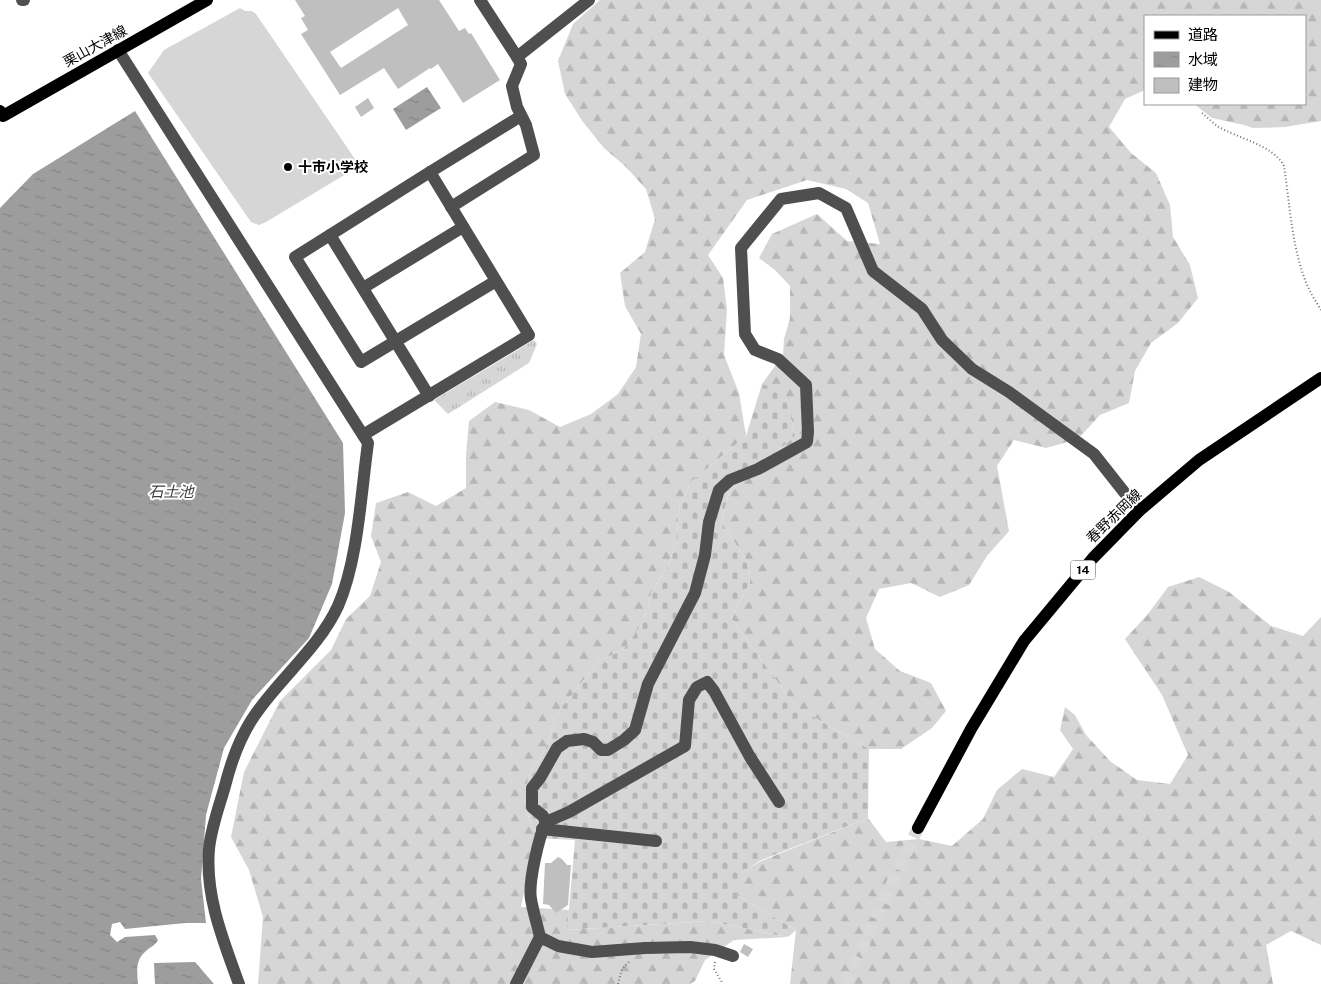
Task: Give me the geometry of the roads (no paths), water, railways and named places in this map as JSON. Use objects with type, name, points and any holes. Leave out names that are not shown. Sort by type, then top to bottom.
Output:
[{"type":"main road","name":"栗山大津線","points":[[1,115],[208,0]]},
{"type":"main road","name":"春野赤岡線","points":[[918,828],[971,729],[1024,641],[1093,558],[1139,511],[1199,460],[1321,378]]},
{"type":"street","points":[[517,57],[589,0]]},
{"type":"street","points":[[451,207],[534,155],[512,86],[521,64],[482,1]]},
{"type":"street","points":[[118,50],[368,443],[354,548],[345,588],[328,624],[261,706],[247,727],[234,754],[213,830],[209,849],[211,896],[215,914],[239,984]]},
{"type":"street","points":[[496,281],[361,362],[295,257],[521,116]]},
{"type":"street","points":[[363,435],[529,335],[430,172]]},
{"type":"street","points":[[516,984],[540,937],[530,896],[544,825],[543,816],[532,807],[532,788],[557,748],[567,742],[584,739],[593,742],[601,750],[608,750],[635,730],[648,684],[695,593],[706,555],[709,522],[719,490],[730,480],[758,468],[807,442],[806,385],[778,359],[755,350],[745,334],[741,248],[781,200],[819,192],[846,208],[873,271],[922,309],[942,340],[972,369],[1009,392],[1094,454],[1139,511]]},
{"type":"street","points":[[363,288],[463,227]]},
{"type":"street","points":[[330,235],[429,396]]},
{"type":"street","points":[[544,825],[685,746],[689,700],[697,687],[707,682],[779,802]]},
{"type":"street","points":[[544,825],[656,841]]},
{"type":"street","points":[[540,937],[558,946],[592,952],[645,948],[690,948],[715,950],[733,956]]},
{"type":"water","points":[[427,87],[441,108],[406,130],[393,109]]},
{"type":"water","name":"石土池","points":[[135,111],[343,443],[345,513],[332,584],[309,638],[252,700],[224,748],[206,815],[201,879],[206,923],[185,923],[125,929],[120,922],[112,924],[110,935],[117,942],[125,937],[155,935],[158,940],[140,958],[137,966],[138,984],[0,984],[0,208],[33,174]]},
{"type":"water","points":[[195,962],[214,984],[155,984],[154,963]]},
{"type":"tunnel","points":[[845,984],[918,828]]},
{"type":"place","name":"十市小学校","points":[[288,167]]}]
